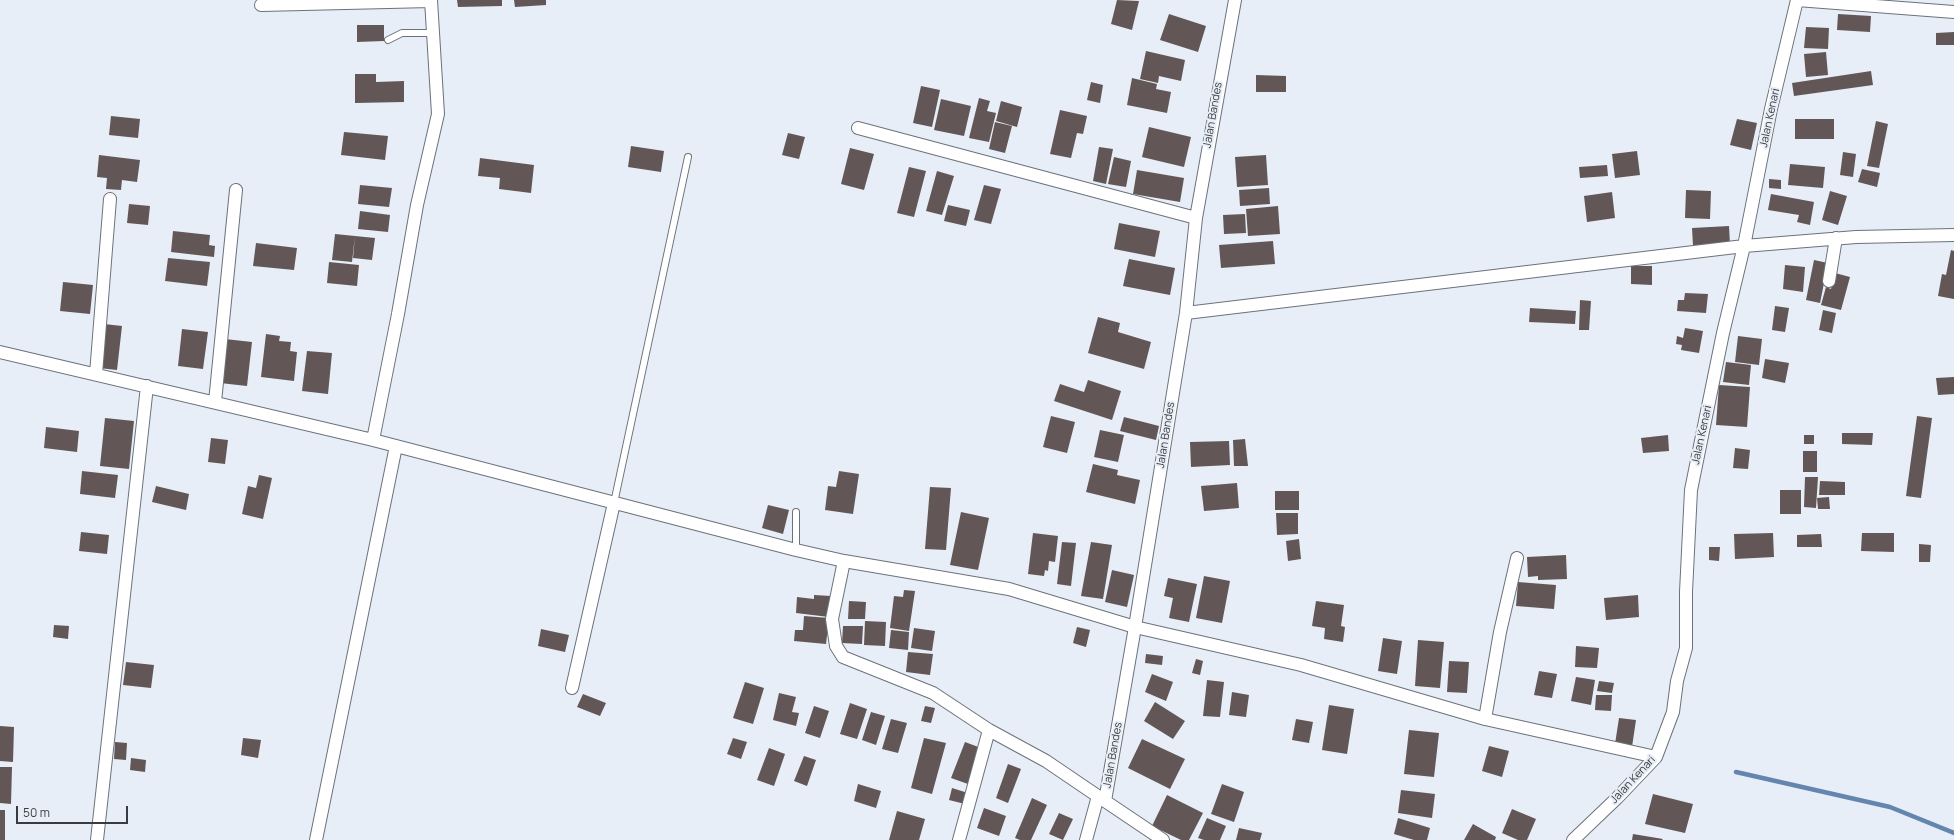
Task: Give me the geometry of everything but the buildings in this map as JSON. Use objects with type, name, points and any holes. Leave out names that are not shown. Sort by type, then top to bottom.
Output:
[{"type":"street","name":"Jalan Bandes","points":[[1163,840],[1102,798],[1136,627],[1186,313],[1196,218],[1235,0]]},
{"type":"street","points":[[1797,0],[1954,12]]},
{"type":"street","name":"Jalan Kenari","points":[[1574,840],[1656,757],[1673,712],[1677,681],[1686,648],[1686,592],[1691,490],[1723,333],[1744,246],[1771,109],[1797,0]]},
{"type":"street","points":[[261,5],[431,1],[432,33],[438,98],[437,120],[417,205],[398,314],[372,440]]},
{"type":"street","points":[[858,128],[1196,218]]},
{"type":"street","points":[[215,402],[236,190]]},
{"type":"street","points":[[96,374],[110,199]]},
{"type":"street","points":[[1186,313],[1744,246],[1836,238],[1954,235]]},
{"type":"street","points":[[1829,281],[1836,238]]},
{"type":"street","points":[[0,352],[372,440],[796,550],[844,561],[1010,589],[1136,627],[1301,665],[1485,719],[1656,757]]},
{"type":"street","points":[[97,840],[147,386]]},
{"type":"street","points":[[316,840],[396,446]]},
{"type":"street","points":[[572,688],[614,503]]},
{"type":"street","points":[[1485,719],[1500,632],[1517,558]]},
{"type":"street","points":[[844,561],[832,619],[834,636],[839,653],[848,660],[933,693],[989,730],[1046,761],[1102,798],[1086,840]]},
{"type":"street","points":[[958,840],[989,730]]},
{"type":"lane","points":[[388,40],[402,33],[432,33]]},
{"type":"lane","points":[[614,503],[688,157]]},
{"type":"lane","points":[[796,512],[796,550]]},
{"type":"waterway","points":[[1736,772],[1890,807],[1954,833]]}]
